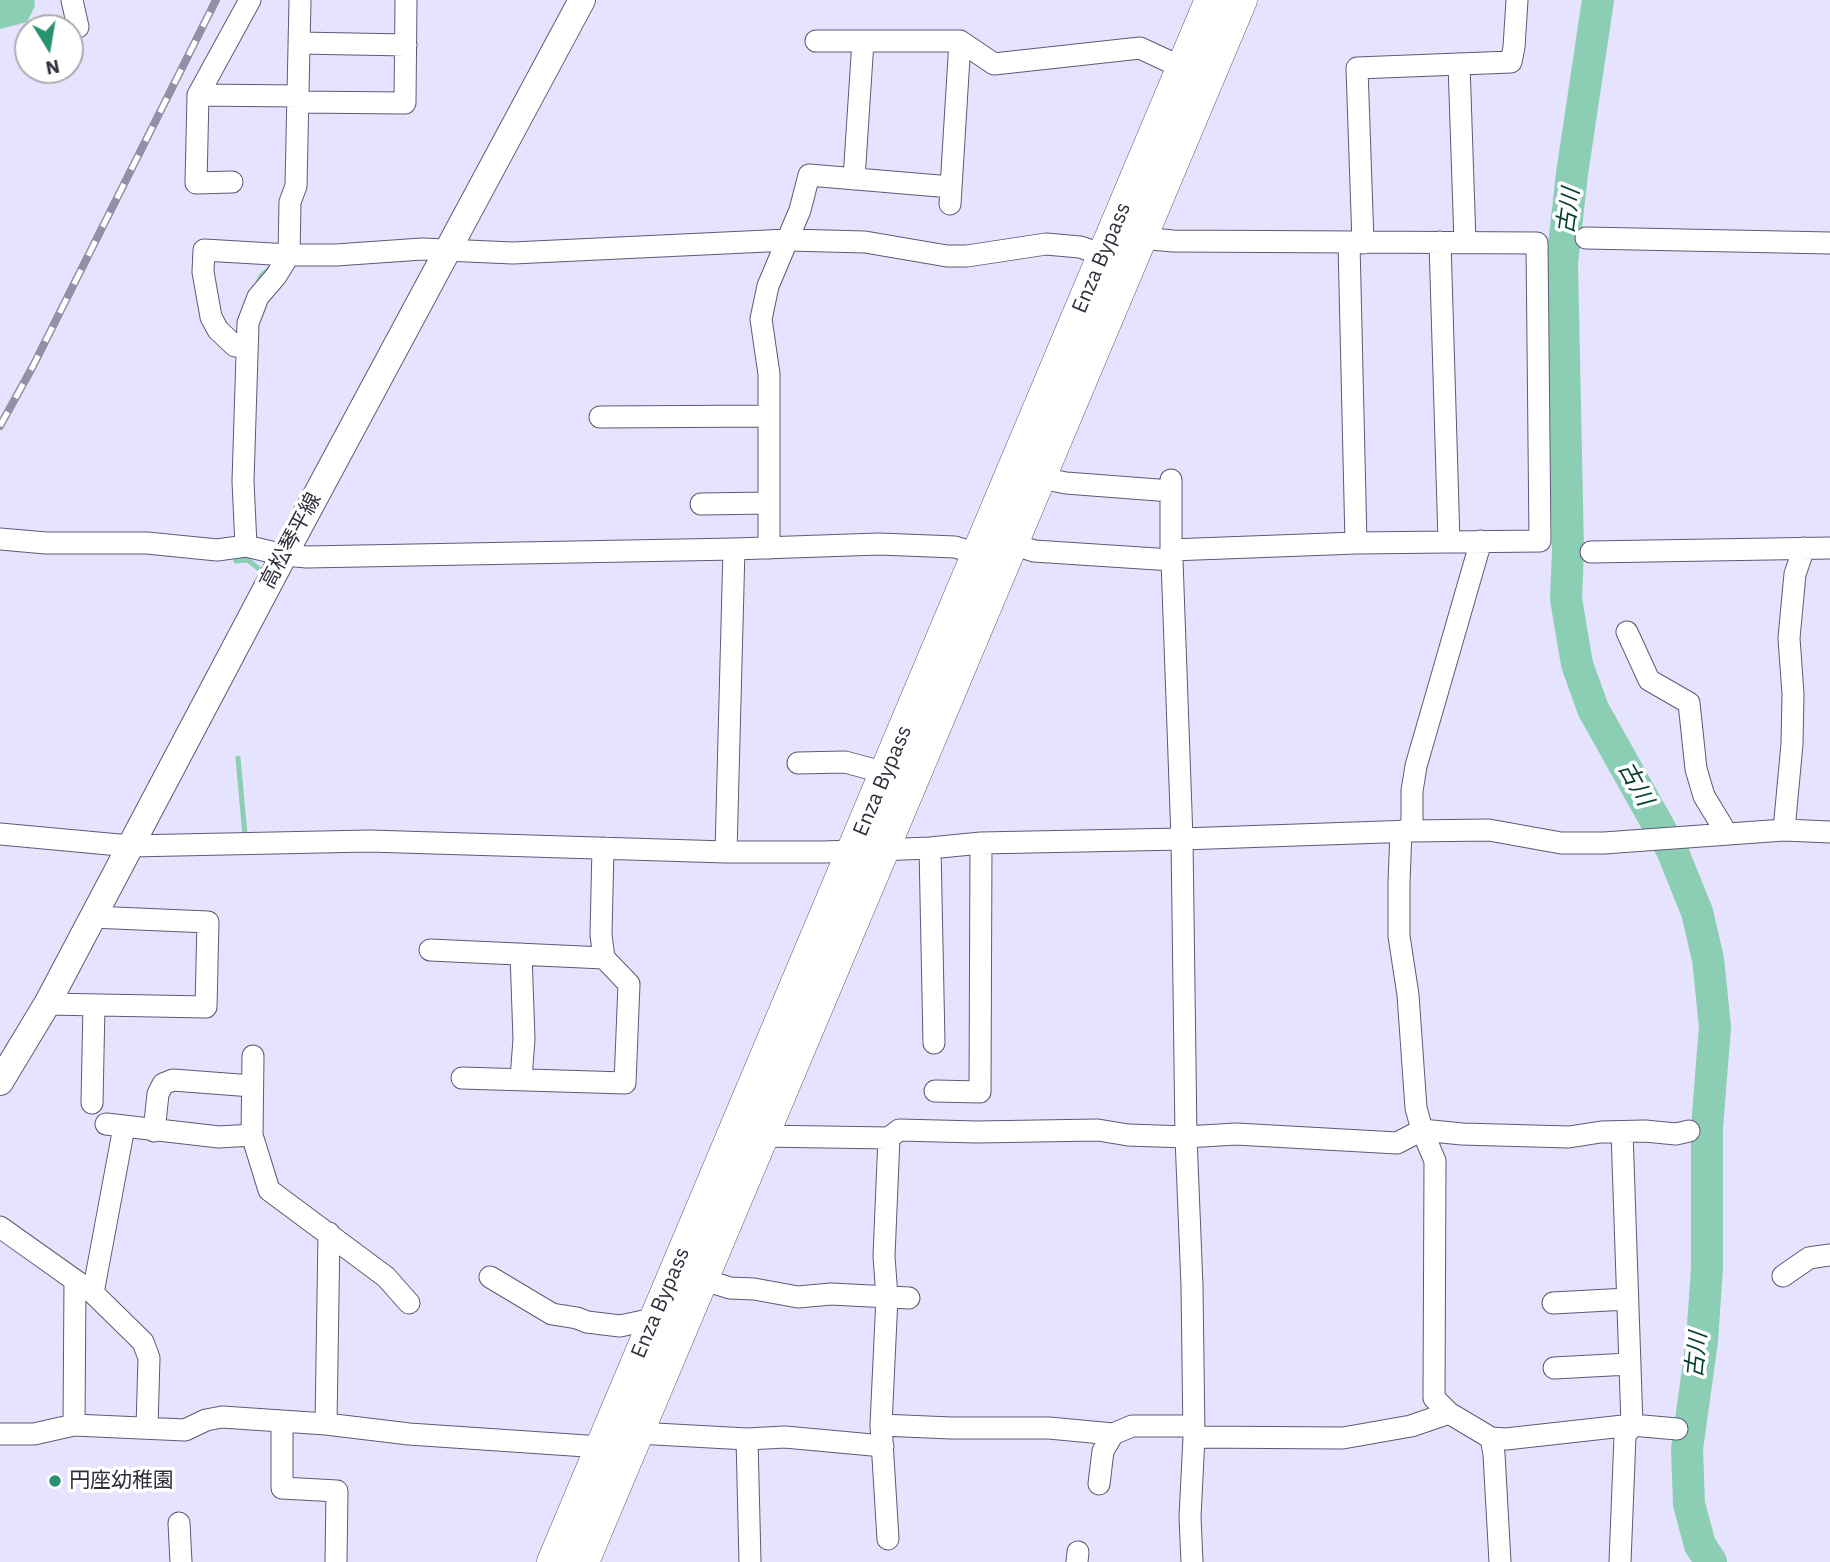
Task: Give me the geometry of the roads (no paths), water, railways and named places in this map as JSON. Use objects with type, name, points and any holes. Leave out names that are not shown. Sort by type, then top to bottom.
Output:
[{"type":"highway","name":"Enza Bypass","points":[[583,1562],[761,1136],[869,850],[886,773],[1212,0]]},
{"type":"highway","name":"Enza Bypass","points":[[553,1562],[653,1319],[1013,544],[1241,0]]},
{"type":"highway","points":[[1104,256],[1141,238]]},
{"type":"highway","points":[[978,555],[1013,544]]},
{"type":"main road","name":"高松琴平線","points":[[0,1082],[47,1004],[582,0]]},
{"type":"street","points":[[232,182],[196,183],[198,95],[250,0]]},
{"type":"street","points":[[246,545],[243,481],[248,323],[258,297],[289,255],[290,202],[296,187],[300,0]]},
{"type":"street","points":[[198,95],[405,103],[406,0]]},
{"type":"street","points":[[1356,543],[1357,68],[1511,62],[1517,0]]},
{"type":"street","points":[[816,41],[960,41],[994,64],[1140,48],[1183,68]]},
{"type":"street","points":[[854,179],[863,41]]},
{"type":"street","points":[[769,548],[769,374],[761,319],[768,286],[800,210],[809,175],[854,179],[951,196],[960,41]]},
{"type":"street","points":[[299,43],[406,45]]},
{"type":"street","points":[[1459,64],[1465,242]]},
{"type":"street","points":[[1586,237],[1830,243]]},
{"type":"street","points":[[1013,544],[1034,551],[1171,555],[1356,543],[1540,541],[1537,243],[1173,242],[1141,238]]},
{"type":"street","points":[[247,348],[235,345],[218,330],[211,317],[204,281],[204,250],[289,255],[336,255],[422,249],[513,253],[788,240],[864,242],[947,256],[967,256],[1046,244],[1080,247],[1104,256]]},
{"type":"street","points":[[1440,242],[1449,541]]},
{"type":"street","points":[[600,417],[769,416]]},
{"type":"street","points":[[1041,478],[1066,483],[1171,485],[1171,555],[1182,839],[1186,1137],[1192,1262],[1192,1562]]},
{"type":"street","points":[[701,504],[769,503]]},
{"type":"street","points":[[0,539],[46,543],[147,543],[217,550],[246,545],[284,555],[734,549],[879,544],[955,547],[978,555]]},
{"type":"street","points":[[1481,541],[1416,766],[1399,883],[1399,936],[1408,995],[1416,1108],[1435,1161],[1434,1398],[1449,1413],[1491,1438],[1632,1426],[1677,1429]]},
{"type":"street","points":[[1784,830],[1793,719],[1789,638],[1795,574],[1804,548]]},
{"type":"street","points":[[1591,552],[1830,548]]},
{"type":"street","points":[[726,852],[734,549]]},
{"type":"street","points":[[1628,632],[1649,680],[1689,703],[1696,769],[1704,796],[1727,834]]},
{"type":"street","points":[[798,764],[845,762],[886,773]]},
{"type":"street","points":[[0,834],[130,846],[369,841],[726,852],[869,850],[981,843],[1407,831],[1489,830],[1561,843],[1604,843],[1784,830],[1830,832]]},
{"type":"street","points":[[935,1091],[980,1092],[981,843]]},
{"type":"street","points":[[462,1077],[625,1083],[629,984],[604,958],[601,935],[603,848]]},
{"type":"street","points":[[930,848],[934,1043]]},
{"type":"street","points":[[47,1004],[206,1007],[208,922],[92,918]]},
{"type":"street","points":[[430,950],[604,958]]},
{"type":"street","points":[[521,954],[524,1039],[521,1079]]},
{"type":"street","points":[[92,1103],[94,1005]]},
{"type":"street","points":[[253,1056],[252,1135],[268,1190],[386,1276],[409,1303]]},
{"type":"street","points":[[154,1131],[158,1094],[163,1084],[173,1080],[252,1086]]},
{"type":"street","points":[[93,1293],[115,1126],[219,1137],[252,1135]]},
{"type":"street","points":[[761,1136],[889,1138],[899,1130],[1098,1130],[1128,1135],[1186,1137],[1236,1134],[1397,1143],[1422,1130],[1569,1137],[1645,1130],[1676,1134],[1689,1131]]},
{"type":"street","points":[[1620,1562],[1625,1436],[1632,1426],[1622,1132]]},
{"type":"street","points":[[888,1539],[882,1436],[887,1297],[884,1256],[889,1138]]},
{"type":"street","points":[[0,1227],[93,1293],[143,1342],[149,1359],[147,1427]]},
{"type":"street","points":[[326,1424],[329,1233]]},
{"type":"street","points":[[1783,1276],[1809,1258],[1830,1255]]},
{"type":"street","points":[[490,1277],[552,1314],[620,1326],[653,1319]]},
{"type":"street","points":[[701,1279],[730,1288],[754,1289],[798,1297],[831,1294],[909,1298]]},
{"type":"street","points":[[74,1425],[75,1280]]},
{"type":"street","points":[[1553,1303],[1627,1299]]},
{"type":"street","points":[[1554,1368],[1629,1364]]},
{"type":"street","points":[[637,1433],[747,1439],[882,1436],[951,1428],[1049,1428],[1113,1434],[1132,1426],[1193,1432],[1343,1438],[1411,1426],[1449,1413]]},
{"type":"street","points":[[0,1434],[34,1434],[74,1425],[185,1430],[206,1420],[222,1417],[326,1424],[409,1434],[601,1447]]},
{"type":"street","points":[[282,1421],[282,1488],[337,1490],[336,1562]]},
{"type":"street","points":[[1099,1484],[1103,1451],[1113,1434]]},
{"type":"street","points":[[1491,1438],[1500,1562]]},
{"type":"street","points":[[747,1439],[750,1562]]},
{"type":"street","points":[[179,1523],[181,1562]]},
{"type":"waterway","name":"古川","points":[[1598,0],[1572,174],[1562,263],[1568,551],[1566,599],[1577,664],[1593,709],[1672,850],[1697,912],[1708,959],[1715,1027],[1707,1127],[1707,1268],[1702,1341],[1687,1449],[1689,1504],[1700,1545],[1711,1562]]},
{"type":"waterway","points":[[257,285],[261,276],[270,268]]},
{"type":"waterway","points":[[236,561],[248,560],[259,569]]},
{"type":"waterway","points":[[238,758],[245,835]]},
{"type":"railway","points":[[0,426],[33,366],[216,0]]},
{"type":"place","name":"円座幼稚園","points":[[55,1481]]}]
